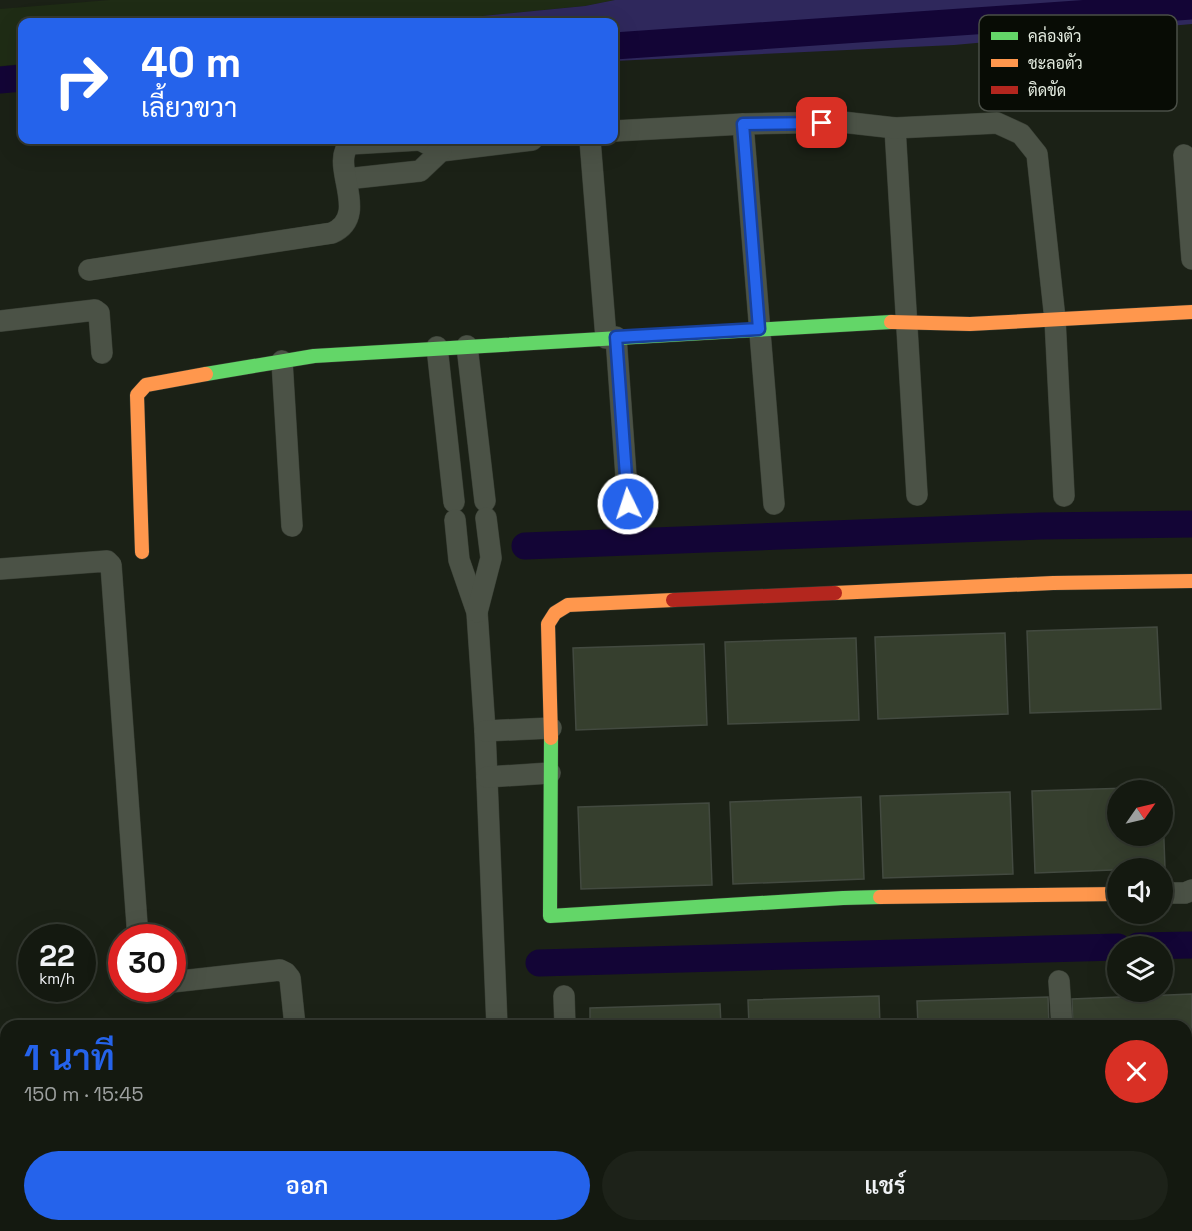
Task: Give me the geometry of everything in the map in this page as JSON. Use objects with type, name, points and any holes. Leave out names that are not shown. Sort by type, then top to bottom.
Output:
[{"type":"street","points":[[618,131],[743,124],[842,122],[896,128],[997,123],[1021,134],[1037,154],[1055,319],[1064,496]]},
{"type":"street","points":[[743,124],[774,504]]},
{"type":"street","points":[[896,128],[917,495]]},
{"type":"street","points":[[89,270],[332,233],[341,229],[349,219],[343,155],[350,144]]},
{"type":"street","points":[[428,144],[441,151],[499,144]]},
{"type":"street","points":[[590,144],[628,504]]},
{"type":"street","points":[[346,179],[420,171],[441,151]]},
{"type":"street","points":[[1184,155],[1192,259]]},
{"type":"street","points":[[0,321],[95,310],[99,313],[102,353]]},
{"type":"street","points":[[142,552],[137,395],[146,385],[157,382],[314,356],[907,321],[970,324],[1192,312]]},
{"type":"street","points":[[467,346],[491,558],[477,612]]},
{"type":"street","points":[[436,348],[459,560],[477,612],[485,731],[496,1020]]},
{"type":"street","points":[[282,361],[292,526]]},
{"type":"street","points":[[0,569],[107,561],[111,565],[137,924]]},
{"type":"street","points":[[1107,894],[843,898],[550,916],[551,728],[548,624],[555,613],[568,605],[1053,583],[1192,581]]},
{"type":"street","points":[[485,731],[551,728]]},
{"type":"street","points":[[487,777],[550,773]]},
{"type":"street","points":[[1173,893],[1185,893],[1192,890]]},
{"type":"street","points":[[186,980],[280,970],[290,978],[294,1020]]},
{"type":"street","points":[[1059,981],[1062,1020]]},
{"type":"street","points":[[564,996],[565,1020]]},
{"type":"shaded area","points":[[110,0],[615,0],[585,6],[463,18],[18,18],[18,64],[0,66],[0,9]]},
{"type":"shaded area","points":[[615,0],[1192,0],[1192,24],[1177,25],[1177,15],[979,15],[979,43],[618,61],[618,18],[463,18],[585,6]]},
{"type":"building","points":[[1157,627],[1161,709],[1030,713],[1027,631]]},
{"type":"building","points":[[1005,633],[1008,714],[878,719],[875,637]]},
{"type":"building","points":[[856,638],[859,720],[728,724],[725,642]]},
{"type":"building","points":[[704,644],[707,725],[576,730],[573,648]]},
{"type":"building","points":[[1107,789],[1107,846],[1164,846],[1165,858],[1107,858],[1107,870],[1035,873],[1032,791]]},
{"type":"building","points":[[1010,792],[1013,874],[883,878],[880,796]]},
{"type":"building","points":[[861,797],[864,879],[733,884],[730,802]]},
{"type":"building","points":[[709,803],[712,885],[581,889],[578,807]]},
{"type":"building","points":[[1192,994],[1192,1020],[1073,1020],[1072,999],[1107,998],[1107,1002],[1173,1002],[1173,995]]},
{"type":"building","points":[[879,996],[880,1020],[749,1020],[748,1000]]},
{"type":"building","points":[[1048,997],[1049,1020],[918,1020],[917,1001]]},
{"type":"building","points":[[720,1004],[721,1020],[590,1020],[590,1008]]},
{"type":"waterway","points":[[1062,15],[1192,6]]},
{"type":"waterway","points":[[618,46],[979,21]]},
{"type":"waterway","points":[[0,80],[18,78]]},
{"type":"waterway","points":[[525,546],[1040,526],[1192,524]]},
{"type":"waterway","points":[[1173,945],[1192,945]]},
{"type":"waterway","points":[[539,963],[1107,947]]},
{"type":"traffic: fast","points":[[206,374],[314,356],[891,322]]},
{"type":"traffic: fast","points":[[551,738],[550,916],[880,897]]},
{"type":"traffic: slow","points":[[891,322],[970,324],[1192,312]]},
{"type":"traffic: slow","points":[[142,552],[137,395],[146,385],[206,374]]},
{"type":"traffic: slow","points":[[835,593],[1053,583],[1192,581]]},
{"type":"traffic: slow","points":[[551,738],[548,624],[555,613],[568,605],[673,600]]},
{"type":"traffic: slow","points":[[880,897],[1107,894]]},
{"type":"traffic: jam","points":[[673,600],[835,593]]},
{"type":"route","points":[[628,504],[616,337],[759,329],[743,124],[822,123]]}]
